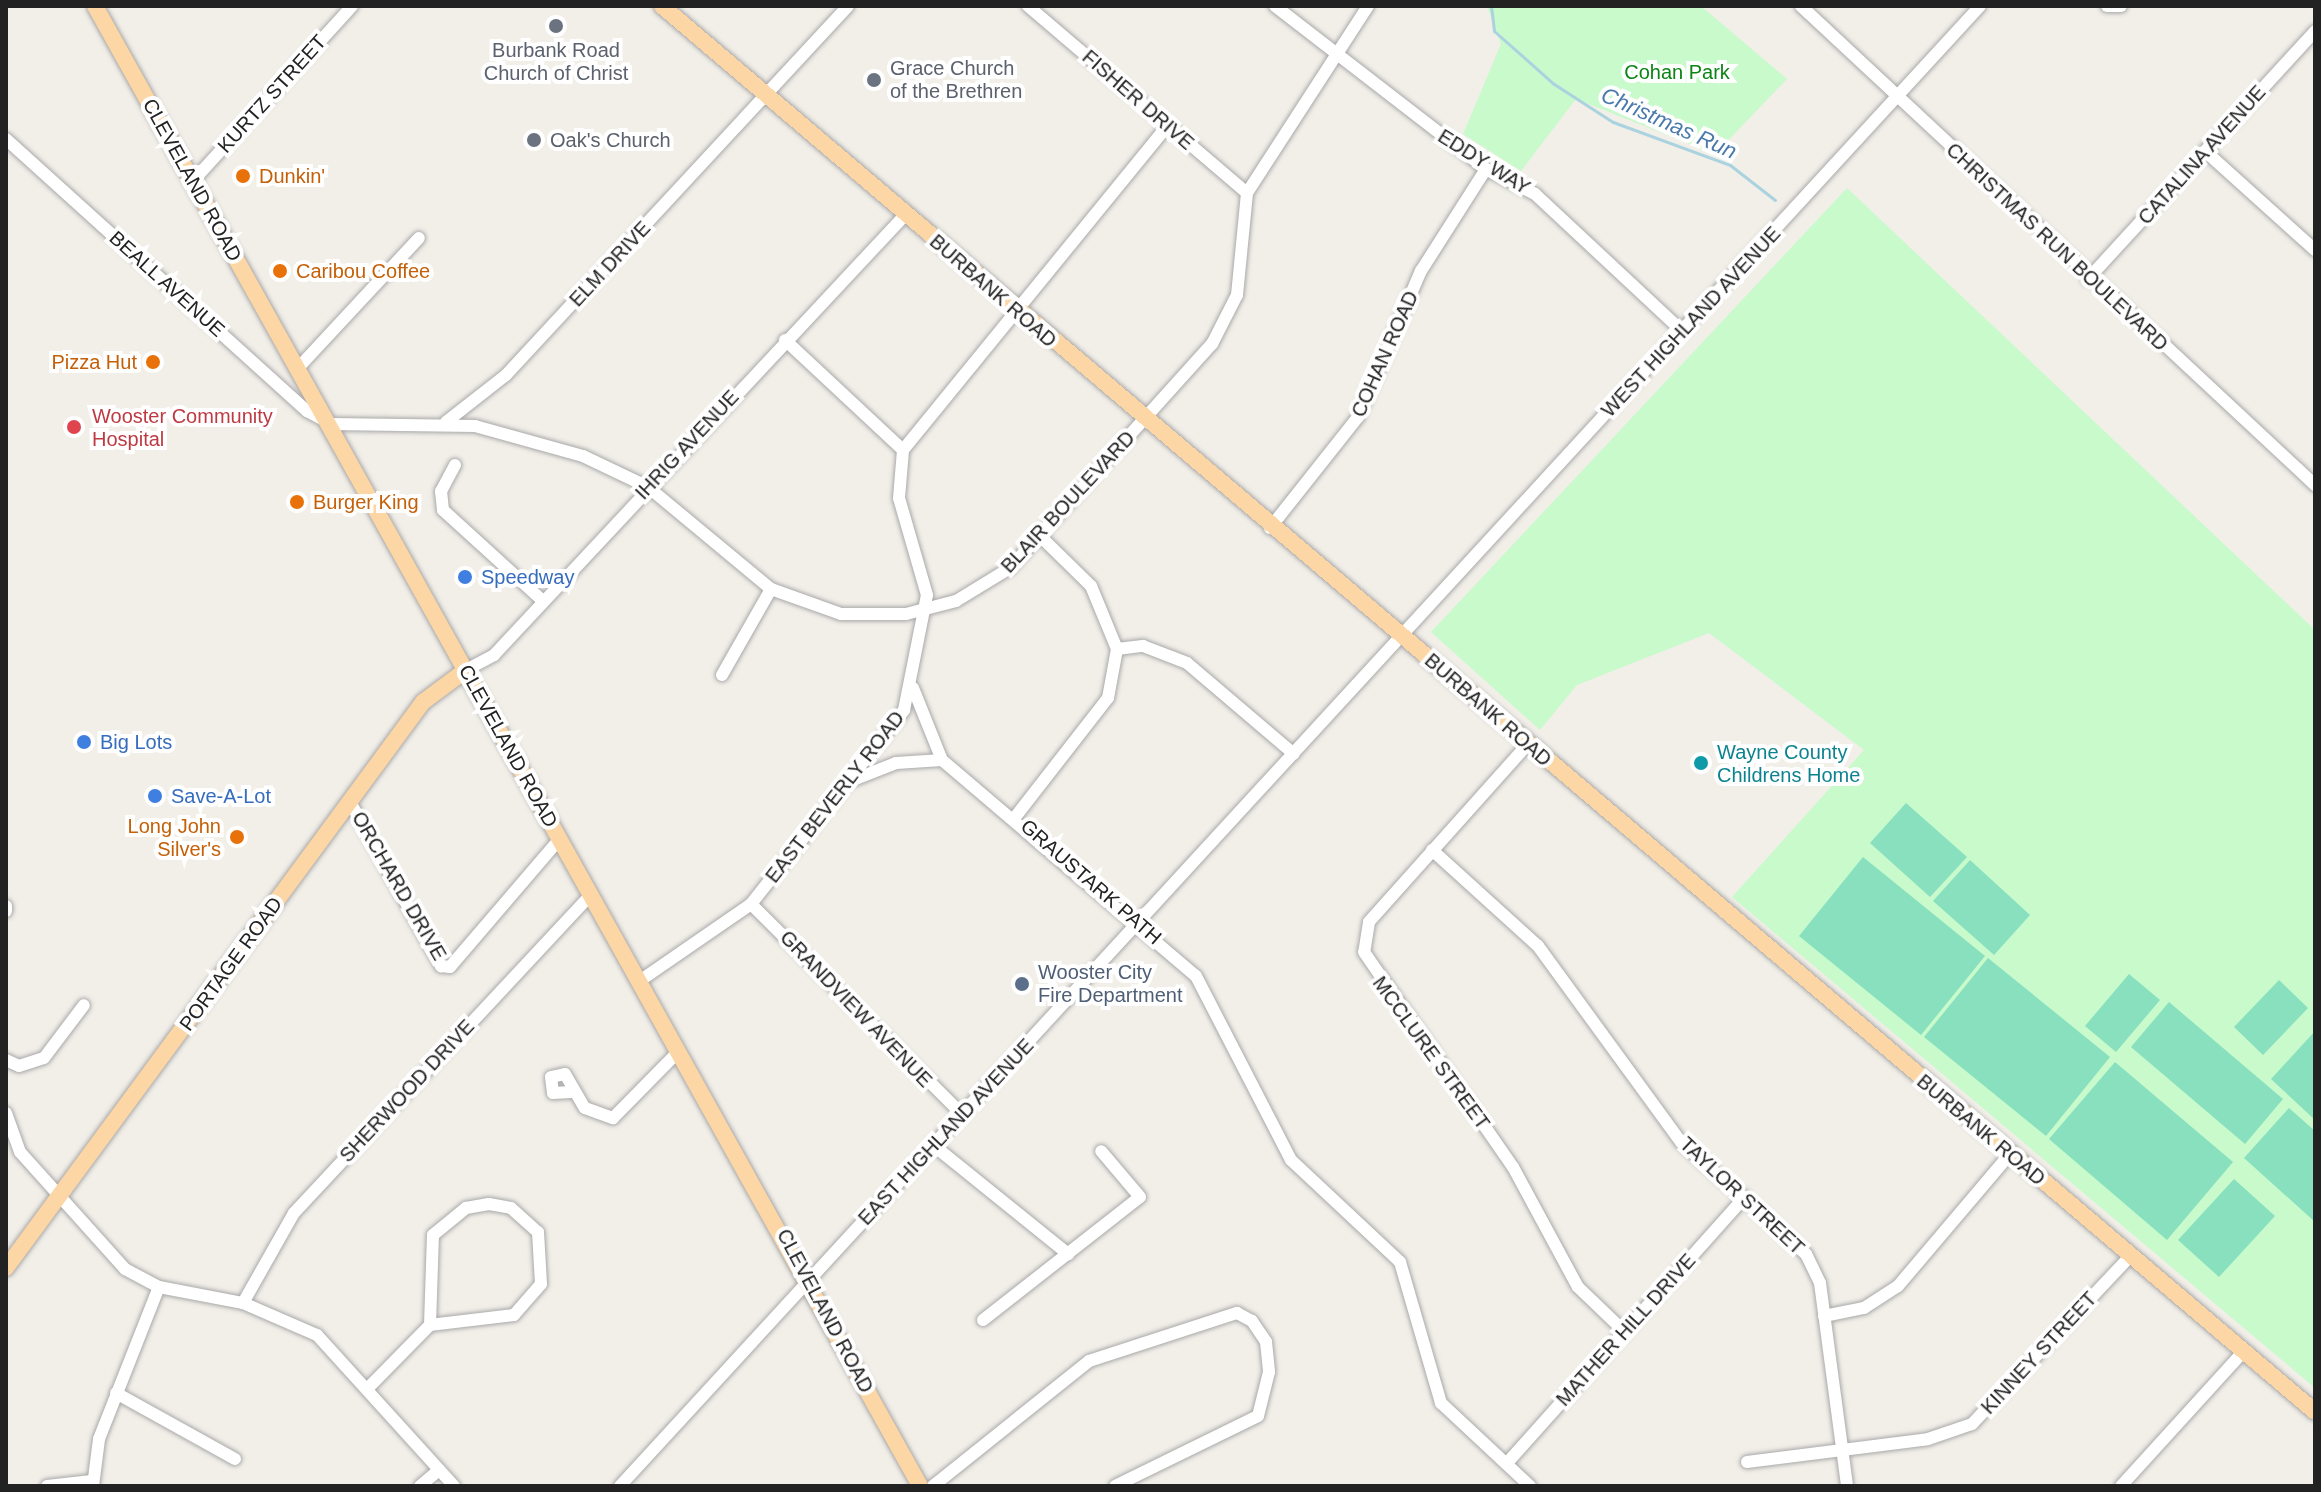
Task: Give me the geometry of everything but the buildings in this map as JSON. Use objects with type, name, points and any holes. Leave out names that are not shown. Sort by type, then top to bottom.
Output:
[{"type":"main road","name":"CLEVELAND ROAD","points":[[95,6],[331,424],[559,840],[809,1279],[920,1485]]},
{"type":"main road","name":"BURBANK ROAD","points":[[662,6],[1143,420],[2315,1412]]},
{"type":"main road","name":"PORTAGE ROAD","points":[[6,1268],[423,702],[466,670]]},
{"type":"street","name":"KURTZ STREET","points":[[192,182],[352,6]]},
{"type":"street","name":"ELM DRIVE","points":[[445,422],[481,400],[848,6]]},
{"type":"street","name":"FISHER DRIVE","points":[[1028,6],[1247,193]]},
{"type":"street","name":"EDDY WAY","points":[[1275,6],[1336,59],[1486,169],[1535,194],[1682,331]]},
{"type":"street","points":[[1247,193],[1368,6]]},
{"type":"street","name":"CHRISTMAS RUN BOULEVARD","points":[[1801,6],[1899,95],[2088,279],[2315,485]]},
{"type":"street","name":"WEST HIGHLAND AVENUE","points":[[1403,637],[1980,6]]},
{"type":"street","points":[[2107,6],[2121,6]]},
{"type":"street","name":"CATALINA AVENUE","points":[[2088,279],[2315,31]]},
{"type":"street","points":[[785,340],[903,450],[1018,313],[1168,125]]},
{"type":"street","name":"BEALL AVENUE","points":[[6,139],[307,411],[331,424]]},
{"type":"street","points":[[2205,151],[2315,250]]},
{"type":"street","name":"COHAN ROAD","points":[[1270,528],[1358,417],[1421,271],[1486,169]]},
{"type":"street","name":"BLAIR BOULEVARD","points":[[331,424],[445,422],[583,456],[648,487],[771,589],[841,614],[926,611],[997,578],[1040,536],[1143,420],[1227,318],[1237,295],[1247,193]]},
{"type":"street","name":"IHRIG AVENUE","points":[[466,670],[494,655],[905,215]]},
{"type":"street","points":[[299,367],[419,238]]},
{"type":"street","name":"EAST BEVERLY ROAD","points":[[641,980],[751,904],[850,781],[913,688],[926,611],[923,573],[899,498],[903,450]]},
{"type":"street","points":[[455,465],[441,491],[443,510],[543,601]]},
{"type":"street","points":[[1016,816],[1108,698],[1117,649],[1091,586],[1040,536]]},
{"type":"street","points":[[722,675],[771,589]]},
{"type":"street","name":"EAST HIGHLAND AVENUE","points":[[620,1486],[1403,637]]},
{"type":"street","points":[[1117,649],[1143,646],[1187,663],[1294,754]]},
{"type":"street","points":[[850,781],[896,763],[942,760],[913,688]]},
{"type":"street","name":"MCCLURE STREET","points":[[1527,745],[1369,922],[1364,952],[1513,1167],[1578,1287],[1625,1332]]},
{"type":"street","name":"GRAUSTARK PATH","points":[[942,760],[1016,816],[1140,923],[1206,989],[1291,1160],[1400,1262],[1431,1389],[1530,1486]]},
{"type":"street","name":"ORCHARD DRIVE","points":[[350,802],[441,966],[450,967],[559,840]]},
{"type":"street","name":"TAYLOR STREET","points":[[1432,850],[1520,925],[1681,1142],[1806,1254],[1824,1316],[1847,1486]]},
{"type":"street","name":"SHERWOOD DRIVE","points":[[243,1303],[294,1213],[591,894]]},
{"type":"street","name":"GRANDVIEW AVENUE","points":[[751,904],[962,1114]]},
{"type":"street","points":[[6,1060],[19,1066],[44,1058],[84,1005]]},
{"type":"street","points":[[571,1092],[599,1118],[613,1118],[679,1051]]},
{"type":"street","points":[[6,1113],[20,1152],[62,1194],[114,1259],[159,1287],[243,1303],[317,1335],[369,1387],[454,1486]]},
{"type":"street","points":[[933,1145],[1068,1254]]},
{"type":"street","points":[[983,1320],[1140,1197],[1101,1151]]},
{"type":"street","points":[[1824,1316],[1864,1308],[1898,1286],[2009,1155]]},
{"type":"street","name":"MATHER HILL DRIVE","points":[[1507,1463],[1745,1197]]},
{"type":"street","points":[[369,1387],[430,1325],[489,1321],[526,1306],[546,1268],[528,1220],[489,1204],[445,1222],[429,1252],[430,1325]]},
{"type":"street","name":"KINNEY STREET","points":[[1747,1462],[1928,1439],[1972,1424],[2131,1255]]},
{"type":"street","points":[[47,1486],[92,1484],[116,1393],[159,1287]]},
{"type":"street","points":[[920,1485],[1089,1361],[1237,1313],[1252,1321],[1266,1342],[1269,1372],[1258,1416],[1115,1486]]},
{"type":"street","points":[[2121,1486],[2243,1352]]},
{"type":"street","points":[[116,1393],[235,1459]]},
{"type":"street","points":[[420,1486],[439,1470]]},
{"type":"green space","name":"Cohan Park","points":[[1487,6],[1701,6],[1787,79],[1715,154],[1576,99],[1521,171],[1463,134],[1501,44]]},
{"type":"green space","points":[[1847,188],[2315,630],[2315,1388],[1732,897],[1864,750],[1709,633],[1577,685],[1540,730],[1431,632]]},
{"type":"green space","points":[[1906,803],[1967,857],[1930,897],[1870,843]]},
{"type":"green space","points":[[1863,857],[1985,956],[1921,1035],[1799,936]]},
{"type":"green space","points":[[1970,860],[2030,915],[1994,955],[1933,901]]},
{"type":"green space","points":[[1988,958],[2110,1057],[2046,1136],[1924,1037]]},
{"type":"green space","points":[[2129,974],[2160,1000],[2116,1052],[2085,1026]]},
{"type":"green space","points":[[2279,980],[2308,1008],[2263,1055],[2234,1027]]},
{"type":"green space","points":[[2169,1002],[2283,1099],[2245,1144],[2131,1047]]},
{"type":"green space","points":[[2315,1031],[2315,1120],[2271,1079]]},
{"type":"green space","points":[[2115,1062],[2233,1162],[2167,1240],[2049,1139]]},
{"type":"green space","points":[[2289,1108],[2315,1131],[2315,1222],[2244,1158]]},
{"type":"green space","points":[[2234,1179],[2275,1216],[2219,1277],[2178,1240]]},
{"type":"waterway","name":"Christmas Run","points":[[1491,6],[1494,31],[1554,84],[1613,122],[1730,165],[1775,200]]},
{"type":"place","name":"Burbank Road Church of Christ","points":[[556,26]]},
{"type":"place","name":"Grace Church of the Brethren","points":[[874,80]]},
{"type":"place","name":"Oak's Church","points":[[534,140]]},
{"type":"place","name":"Dunkin'","points":[[243,176]]},
{"type":"place","name":"Caribou Coffee","points":[[280,271]]},
{"type":"place","name":"Pizza Hut","points":[[153,362]]},
{"type":"place","name":"Wooster Community Hospital","points":[[74,427]]},
{"type":"place","name":"Burger King","points":[[297,502]]},
{"type":"place","name":"Speedway","points":[[465,577]]},
{"type":"place","name":"Big Lots","points":[[84,742]]},
{"type":"place","name":"Wayne County Childrens Home","points":[[1701,763]]},
{"type":"place","name":"Save-A-Lot","points":[[155,796]]},
{"type":"place","name":"Long John Silver's","points":[[237,837]]},
{"type":"place","name":"Wooster City Fire Department","points":[[1022,984]]}]
